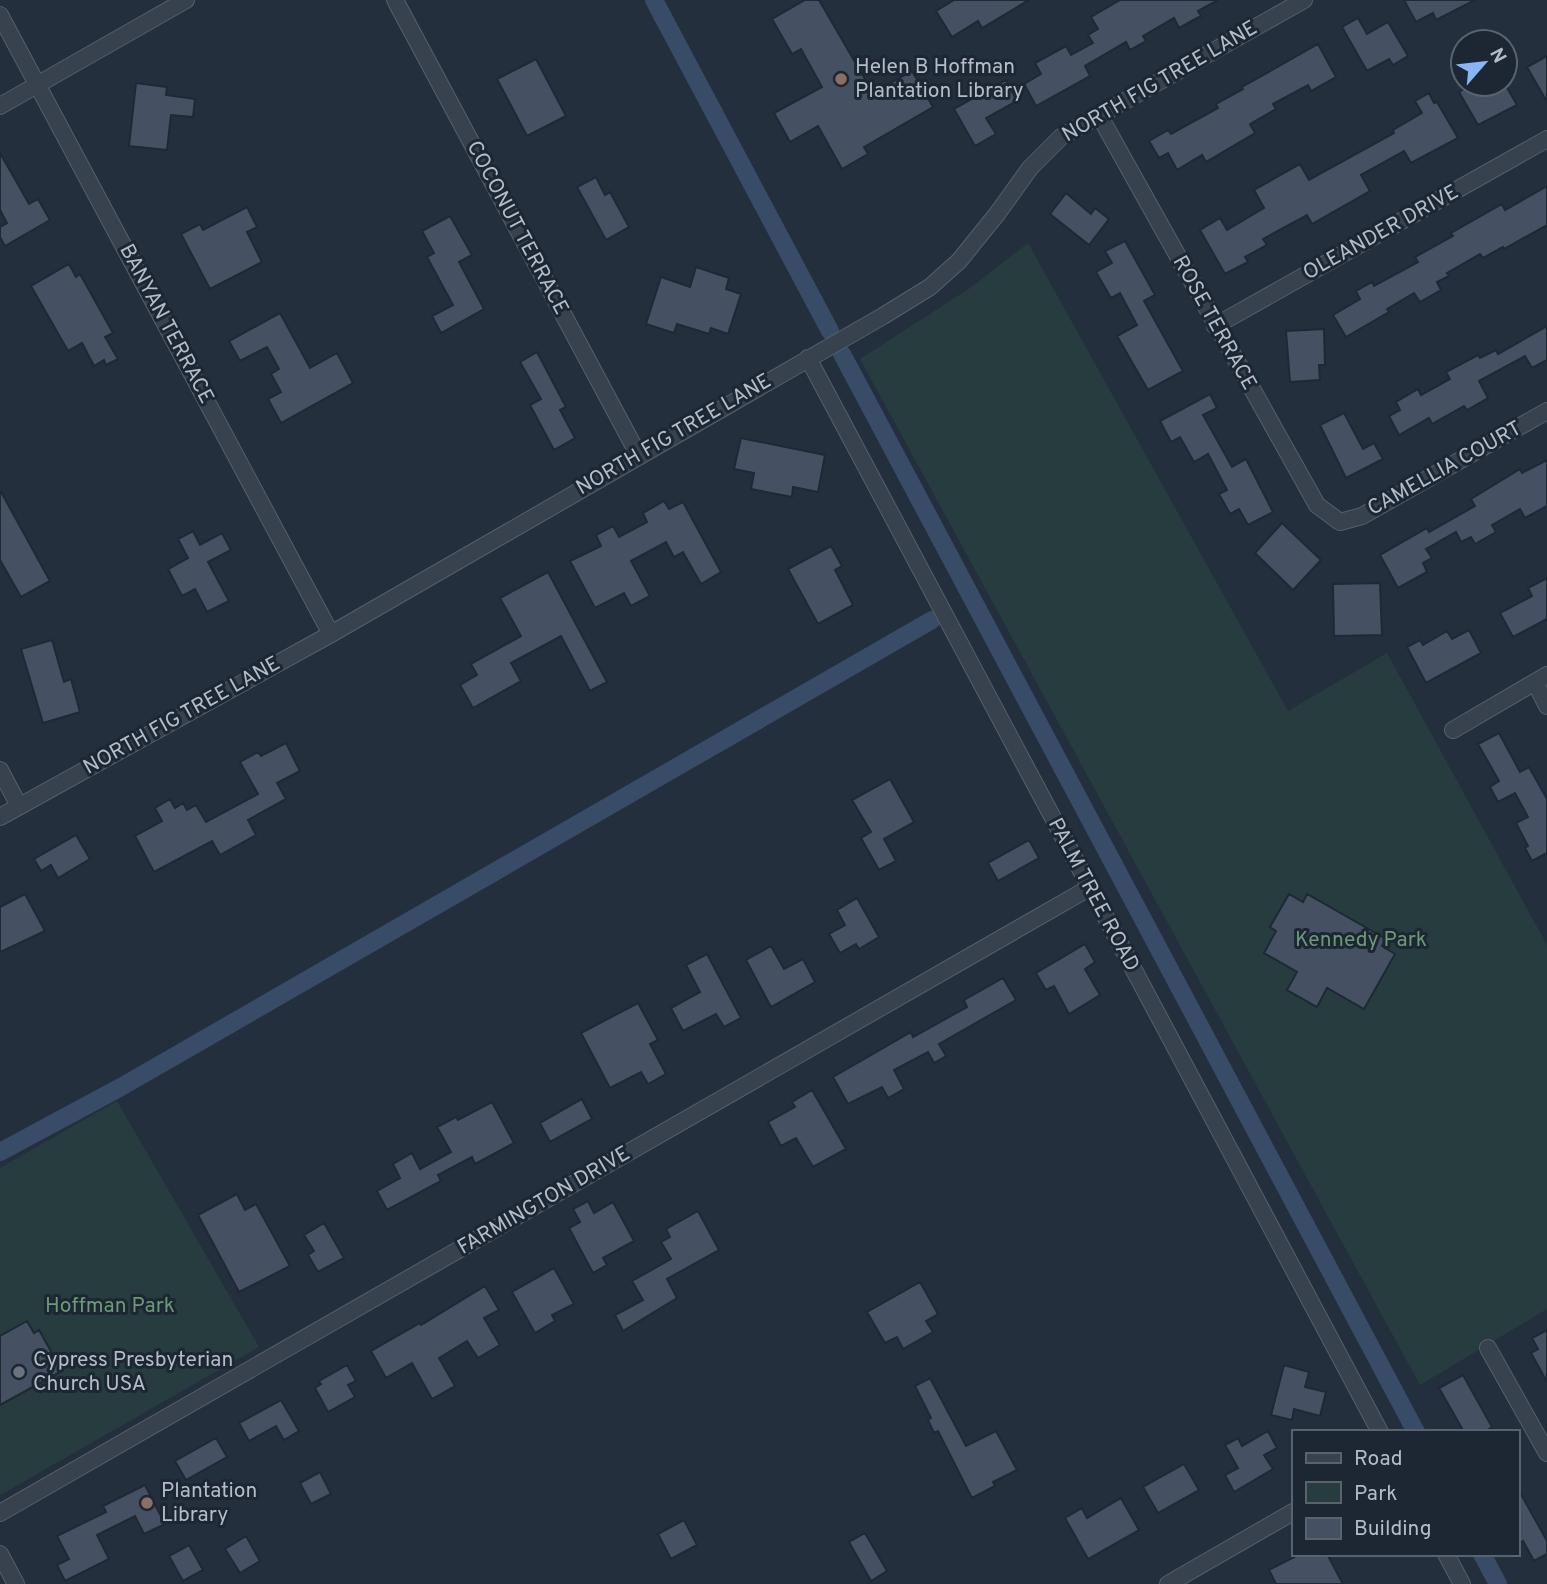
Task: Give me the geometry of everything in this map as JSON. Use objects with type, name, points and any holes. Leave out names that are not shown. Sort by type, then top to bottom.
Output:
[{"type":"street","points":[[0,106],[186,0]]},
{"type":"street","name":"COCONUT TERRACE","points":[[395,0],[639,456]]},
{"type":"street","name":"NORTH FIG TREE LANE","points":[[0,817],[331,634],[930,286],[959,261],[1030,168],[1061,137],[1304,0]]},
{"type":"street","name":"BANYAN TERRACE","points":[[0,15],[331,634]]},
{"type":"street","name":"ROSE TERRACE","points":[[1099,115],[1317,505],[1340,522]]},
{"type":"street","name":"OLEANDER DRIVE","points":[[1215,326],[1547,139]]},
{"type":"street","name":"PALM TREE ROAD","points":[[808,358],[1379,1430]]},
{"type":"street","name":"CAMELLIA COURT","points":[[1340,522],[1362,516],[1547,411]]},
{"type":"street","points":[[1453,730],[1541,679],[1547,706]]},
{"type":"street","points":[[0,769],[19,806]]},
{"type":"street","name":"FARMINGTON DRIVE","points":[[0,1513],[1089,888]]},
{"type":"street","points":[[1488,1348],[1542,1429],[1547,1453]]},
{"type":"street","points":[[1168,1584],[1292,1513]]},
{"type":"street","points":[[0,1554],[16,1584]]},
{"type":"street","points":[[1447,1556],[1462,1584]]},
{"type":"green space","name":"Kennedy Park","points":[[1028,243],[1288,711],[1387,653],[1547,945],[1547,1309],[1420,1385],[860,359],[970,288]]},
{"type":"green space","name":"Hoffman Park","points":[[117,1101],[259,1347],[0,1495],[0,1168]]},
{"type":"building","name":"Helen B Hoffman Plantation Library","points":[[805,0],[819,0],[873,93],[912,71],[933,107],[864,147],[868,154],[842,169],[818,126],[790,142],[774,113],[822,87],[801,49],[792,54],[772,19]]},
{"type":"building","points":[[954,0],[1029,0],[982,28],[978,21],[952,37],[936,11]]},
{"type":"building","points":[[1120,0],[1218,0],[1198,11],[1201,16],[1179,28],[1174,18],[1143,36],[1146,41],[1130,50],[1126,42],[1085,66],[1090,76],[1036,106],[1024,84],[1041,74],[1035,63],[1066,46],[1071,55],[1093,43],[1088,35],[1098,29],[1091,17]]},
{"type":"building","points":[[1404,0],[1475,0],[1436,20],[1433,13],[1416,22]]},
{"type":"building","points":[[1358,18],[1367,34],[1388,22],[1408,56],[1393,65],[1389,59],[1367,71],[1342,27]]},
{"type":"building","points":[[1318,44],[1336,77],[1311,91],[1308,85],[1273,104],[1276,109],[1250,124],[1255,133],[1206,162],[1202,155],[1177,170],[1168,153],[1159,158],[1149,141],[1168,130],[1171,134],[1218,108],[1216,104],[1243,89],[1242,87]]},
{"type":"building","points":[[1547,56],[1547,102],[1527,67]]},
{"type":"building","points":[[536,59],[566,116],[527,136],[497,79]]},
{"type":"building","points":[[1006,80],[1017,101],[986,118],[996,134],[975,146],[954,109]]},
{"type":"building","points":[[136,83],[167,87],[166,95],[195,99],[193,117],[171,115],[167,150],[129,146]]},
{"type":"building","points":[[1429,93],[1458,138],[1411,163],[1404,151],[1361,175],[1370,191],[1312,224],[1307,215],[1263,239],[1267,245],[1245,257],[1248,262],[1225,274],[1200,230],[1220,218],[1227,230],[1264,208],[1254,190],[1300,164],[1309,180],[1394,133],[1393,130],[1422,113],[1415,101]]},
{"type":"building","points":[[1462,98],[1513,98],[1517,105],[1478,125]]},
{"type":"building","points":[[0,153],[29,204],[38,199],[50,220],[5,246],[0,237],[0,227],[7,223],[0,210]]},
{"type":"building","points":[[596,177],[605,195],[610,192],[629,227],[606,240],[577,187]]},
{"type":"building","points":[[1547,186],[1547,225],[1504,249],[1503,247],[1483,258],[1480,254],[1437,282],[1441,290],[1420,302],[1414,293],[1387,309],[1389,312],[1346,337],[1333,315],[1360,299],[1356,291],[1372,282],[1374,286],[1418,262],[1415,257],[1502,204],[1505,210]]},
{"type":"building","points":[[1066,193],[1091,214],[1095,208],[1109,219],[1089,245],[1050,214]]},
{"type":"building","points":[[247,207],[257,227],[247,232],[262,262],[210,289],[181,234],[200,224],[203,230]]},
{"type":"building","points":[[450,216],[472,255],[459,262],[484,309],[441,333],[432,316],[453,305],[427,257],[434,253],[422,231]]},
{"type":"building","points":[[1125,241],[1155,295],[1144,301],[1183,371],[1148,390],[1117,336],[1137,325],[1120,293],[1111,298],[1096,272],[1112,263],[1105,251]]},
{"type":"building","points":[[69,264],[76,277],[80,274],[113,333],[105,337],[118,359],[106,365],[104,360],[94,366],[82,343],[68,351],[31,286]]},
{"type":"building","points":[[696,267],[729,278],[726,289],[741,294],[728,334],[711,328],[709,334],[677,324],[674,333],[646,324],[661,277],[690,287]]},
{"type":"building","points":[[280,313],[310,368],[337,353],[353,383],[281,423],[268,399],[281,392],[271,374],[279,369],[267,347],[240,361],[229,341]]},
{"type":"building","points":[[1547,326],[1547,360],[1532,368],[1525,356],[1479,381],[1488,398],[1467,410],[1464,406],[1432,424],[1429,418],[1399,435],[1389,416],[1400,410],[1396,402],[1418,389],[1421,395],[1450,379],[1446,372],[1478,355],[1480,358],[1496,350],[1498,354]]},
{"type":"building","points":[[1324,329],[1325,365],[1319,365],[1320,380],[1290,382],[1286,331]]},
{"type":"building","points":[[537,352],[566,407],[560,410],[575,438],[554,450],[530,405],[541,399],[520,362]]},
{"type":"building","points":[[1210,394],[1217,408],[1203,415],[1232,467],[1246,459],[1273,512],[1248,525],[1239,509],[1230,514],[1219,494],[1227,490],[1208,454],[1194,462],[1180,437],[1171,442],[1160,421]]},
{"type":"building","points":[[1344,413],[1363,449],[1374,443],[1383,459],[1346,478],[1320,425]]},
{"type":"building","points":[[741,438],[825,455],[818,492],[793,487],[792,497],[751,489],[754,473],[734,469]]},
{"type":"building","points":[[1547,460],[1547,506],[1525,518],[1520,509],[1492,525],[1496,532],[1475,544],[1471,537],[1461,542],[1456,532],[1426,549],[1432,558],[1423,563],[1427,572],[1398,588],[1380,555],[1427,528],[1429,532],[1475,506],[1471,499],[1520,469],[1522,473]]},
{"type":"building","points":[[0,490],[50,581],[21,597],[0,560]]},
{"type":"building","points":[[664,501],[669,509],[683,502],[721,572],[701,584],[683,552],[674,557],[666,542],[631,561],[650,596],[631,606],[624,593],[595,608],[570,561],[601,546],[596,535],[613,526],[619,537],[647,522],[643,513]]},
{"type":"building","points":[[1282,523],[1321,560],[1293,590],[1255,553]]},
{"type":"building","points":[[193,531],[200,545],[222,533],[231,550],[208,562],[229,601],[207,612],[195,589],[182,596],[168,569],[188,558],[178,539]]},
{"type":"building","points":[[831,546],[842,566],[835,570],[853,605],[818,624],[788,569]]},
{"type":"building","points":[[548,572],[607,682],[590,691],[561,636],[511,663],[521,681],[473,708],[460,685],[477,675],[471,664],[521,636],[500,598]]},
{"type":"building","points":[[1547,578],[1547,619],[1513,637],[1500,613],[1532,596],[1528,588]]},
{"type":"building","points":[[1380,583],[1382,635],[1334,636],[1333,584]]},
{"type":"building","points":[[1469,630],[1481,653],[1426,683],[1407,647],[1420,640],[1423,645],[1447,631],[1452,639]]},
{"type":"building","points":[[52,640],[64,682],[71,679],[80,712],[43,723],[21,649]]},
{"type":"building","points":[[1499,733],[1520,772],[1529,767],[1547,799],[1547,853],[1532,861],[1525,848],[1528,846],[1516,823],[1528,817],[1515,793],[1498,802],[1490,787],[1499,781],[1478,744]]},
{"type":"building","points":[[286,743],[300,771],[277,783],[286,799],[248,820],[256,835],[220,855],[212,841],[154,872],[135,836],[162,821],[155,808],[170,799],[175,808],[183,803],[187,810],[196,805],[206,822],[258,794],[240,762],[258,752],[261,756]]},
{"type":"building","points":[[890,779],[914,822],[884,839],[896,861],[879,870],[861,838],[871,832],[852,800]]},
{"type":"building","points":[[76,835],[90,859],[58,878],[51,865],[41,871],[34,859]]},
{"type":"building","points":[[1029,840],[1039,858],[998,881],[988,863]]},
{"type":"building","points":[[25,894],[45,931],[0,952],[0,907]]},
{"type":"building","points":[[1289,894],[1303,902],[1307,894],[1386,939],[1382,946],[1395,954],[1364,1009],[1327,988],[1317,1007],[1287,990],[1297,972],[1264,953],[1276,931],[1270,927]]},
{"type":"building","points":[[857,898],[879,937],[859,949],[856,944],[840,953],[829,934],[845,925],[837,910]]},
{"type":"building","points":[[1085,944],[1095,962],[1085,969],[1100,995],[1069,1014],[1054,986],[1046,990],[1036,973]]},
{"type":"building","points":[[771,946],[784,969],[803,959],[815,982],[771,1007],[746,960]]},
{"type":"building","points":[[707,954],[741,1018],[724,1027],[716,1014],[683,1031],[671,1008],[700,992],[686,965]]},
{"type":"building","points":[[1003,978],[1016,1000],[939,1044],[946,1056],[934,1063],[928,1052],[894,1070],[904,1089],[888,1098],[882,1087],[848,1104],[833,1077],[911,1032],[913,1037],[967,1007],[964,1000]]},
{"type":"building","points":[[638,1003],[658,1040],[650,1044],[666,1074],[648,1084],[641,1072],[610,1088],[581,1033]]},
{"type":"building","points":[[812,1090],[846,1149],[813,1167],[796,1138],[781,1146],[768,1122],[795,1107],[792,1102]]},
{"type":"building","points":[[582,1099],[592,1119],[550,1142],[540,1123]]},
{"type":"building","points":[[492,1102],[514,1143],[475,1164],[472,1157],[438,1175],[441,1181],[387,1210],[377,1191],[400,1178],[393,1164],[412,1153],[420,1169],[451,1152],[437,1127],[456,1117],[458,1120]]},
{"type":"building","points":[[237,1194],[245,1210],[256,1204],[290,1266],[239,1292],[198,1215]]},
{"type":"building","points":[[588,1201],[594,1213],[613,1202],[634,1241],[603,1258],[607,1265],[593,1273],[569,1228],[580,1222],[573,1209]]},
{"type":"building","points":[[698,1211],[719,1250],[667,1279],[677,1298],[623,1331],[615,1315],[643,1300],[632,1281],[671,1259],[661,1242],[670,1237],[666,1229]]},
{"type":"building","points":[[324,1223],[344,1258],[318,1272],[308,1255],[314,1251],[304,1235]]},
{"type":"building","points":[[554,1268],[574,1304],[552,1315],[555,1321],[535,1333],[512,1292]]},
{"type":"building","points":[[920,1282],[938,1314],[926,1321],[933,1332],[903,1349],[897,1337],[885,1343],[867,1312]]},
{"type":"building","points":[[485,1286],[499,1310],[484,1318],[500,1345],[478,1358],[467,1341],[439,1358],[455,1386],[432,1399],[412,1363],[386,1378],[371,1351],[420,1323],[421,1325]]},
{"type":"building","points":[[27,1321],[34,1333],[39,1330],[62,1371],[0,1405],[0,1336]]},
{"type":"building","points":[[1547,1330],[1547,1382],[1531,1353],[1538,1349],[1532,1338]]},
{"type":"building","points":[[347,1365],[356,1381],[348,1385],[355,1397],[328,1412],[315,1388],[321,1384],[319,1381]]},
{"type":"building","points":[[1284,1365],[1309,1372],[1305,1387],[1326,1392],[1320,1416],[1294,1409],[1292,1420],[1271,1415]]},
{"type":"building","points":[[1463,1375],[1492,1427],[1487,1430],[1463,1430],[1439,1388]]},
{"type":"building","points":[[930,1378],[966,1446],[996,1431],[1017,1470],[993,1482],[995,1486],[972,1498],[938,1431],[934,1433],[928,1420],[931,1418],[915,1386]]},
{"type":"building","points":[[281,1400],[299,1431],[284,1440],[276,1426],[249,1441],[239,1423]]},
{"type":"building","points":[[1268,1431],[1277,1448],[1264,1455],[1273,1469],[1234,1492],[1225,1475],[1238,1468],[1225,1445],[1238,1438],[1242,1446]]},
{"type":"building","points":[[216,1438],[227,1457],[186,1480],[175,1461]]},
{"type":"building","points":[[1184,1464],[1199,1490],[1158,1513],[1143,1487]]},
{"type":"building","points":[[320,1472],[331,1494],[311,1504],[300,1483]]},
{"type":"building","points":[[145,1485],[165,1524],[144,1534],[135,1516],[97,1535],[109,1559],[65,1581],[57,1565],[69,1559],[57,1536],[106,1512],[103,1506]]},
{"type":"building","points":[[1519,1491],[1547,1541],[1547,1554],[1534,1561],[1523,1541],[1519,1544]]},
{"type":"building","points":[[1121,1498],[1139,1530],[1088,1559],[1065,1518],[1082,1508],[1087,1518]]},
{"type":"building","points":[[684,1520],[697,1545],[671,1559],[658,1534]]},
{"type":"building","points":[[865,1533],[887,1571],[871,1581],[849,1542]]},
{"type":"building","points":[[246,1536],[260,1561],[240,1573],[225,1549]]},
{"type":"building","points":[[189,1545],[203,1570],[183,1581],[169,1556]]},
{"type":"building","points":[[1296,1556],[1328,1556],[1343,1584],[1276,1584],[1269,1570]]},
{"type":"waterway","points":[[654,0],[830,331]]},
{"type":"waterway","points":[[842,354],[1415,1430]]},
{"type":"waterway","points":[[0,1152],[121,1087],[932,620]]},
{"type":"waterway","points":[[1483,1556],[1498,1584]]},
{"type":"place","name":"Helen B Hoffman Plantation Library","points":[[841,79]]},
{"type":"place","name":"Cypress Presbyterian Church USA","points":[[19,1372]]},
{"type":"place","name":"Plantation Library","points":[[147,1503]]}]
